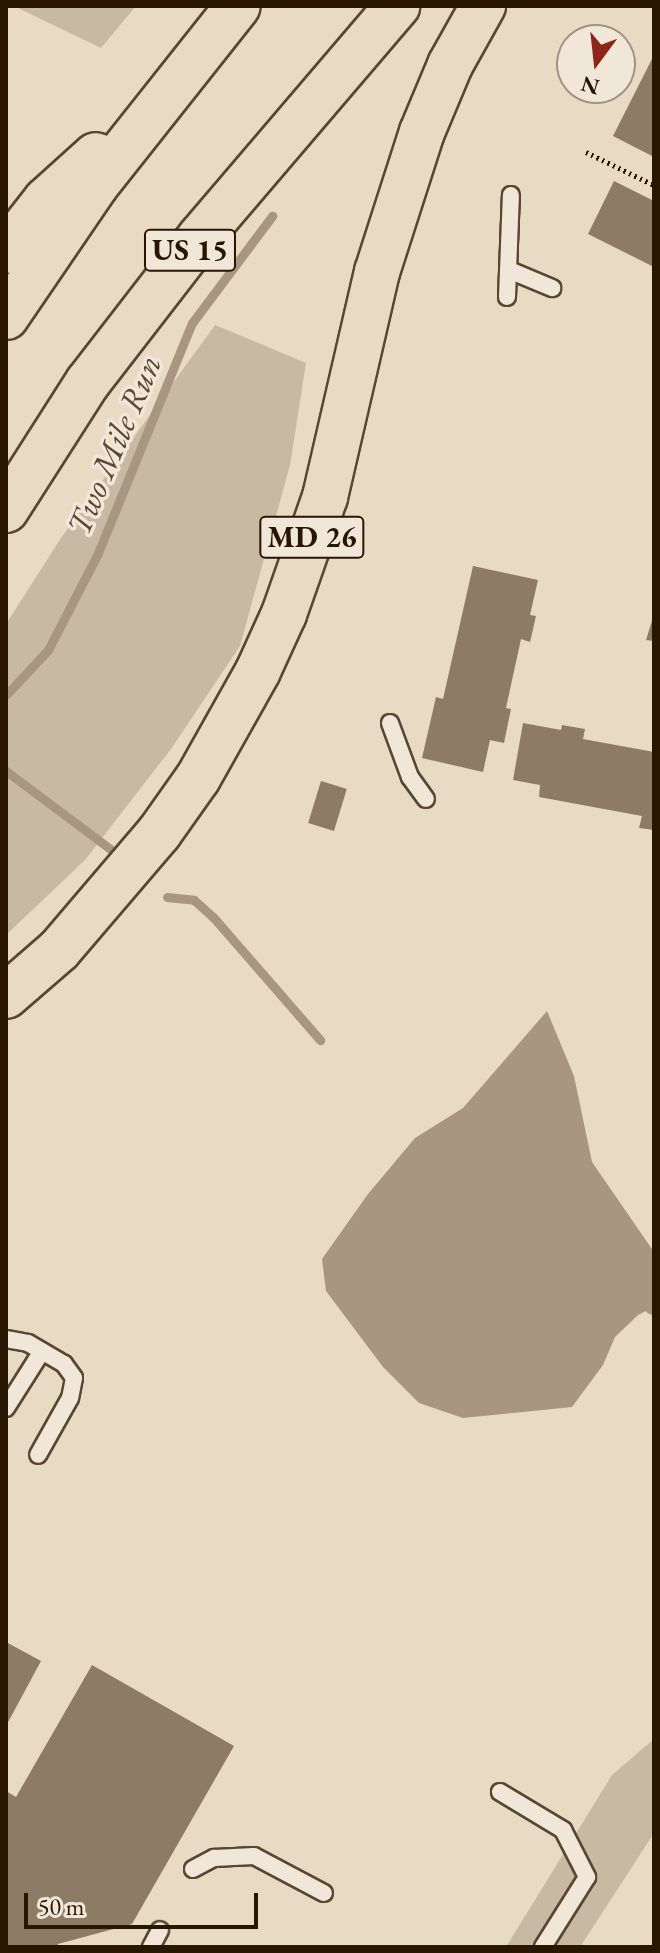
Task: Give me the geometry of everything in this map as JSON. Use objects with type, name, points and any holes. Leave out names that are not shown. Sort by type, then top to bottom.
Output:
[{"type":"highway","points":[[6,317],[96,185],[163,95],[238,6]]},
{"type":"highway","name":"US 15","points":[[6,510],[88,382],[190,249],[397,6]]},
{"type":"highway","name":"MD 26","points":[[6,996],[59,950],[159,833],[198,778],[258,671],[304,563],[325,497],[377,272],[422,132],[450,65],[483,6]]},
{"type":"highway","points":[[6,251],[46,200],[163,95]]},
{"type":"lane","points":[[507,297],[511,195]]},
{"type":"lane","points":[[509,270],[552,288]]},
{"type":"lane","points":[[390,723],[410,777],[426,799]]},
{"type":"lane","points":[[6,1339],[28,1343],[42,1351],[64,1364],[74,1378],[70,1398],[38,1455]]},
{"type":"lane","points":[[6,1408],[42,1351]]},
{"type":"lane","points":[[500,1792],[563,1830],[587,1877],[543,1947]]},
{"type":"lane","points":[[193,1869],[214,1858],[254,1856],[324,1893]]},
{"type":"lane","points":[[151,1947],[160,1930]]},
{"type":"path","points":[[586,152],[654,185]]},
{"type":"shaded area","points":[[14,6],[136,6],[101,48]]},
{"type":"shaded area","points":[[215,325],[306,363],[290,465],[240,646],[171,749],[85,860],[6,935],[6,624],[61,538]]},
{"type":"shaded area","points":[[547,1011],[574,1076],[592,1162],[654,1252],[654,1307],[638,1315],[615,1337],[603,1365],[572,1407],[463,1418],[419,1403],[383,1367],[326,1291],[322,1259],[368,1194],[415,1138],[463,1108]]},
{"type":"shaded area","points":[[654,1739],[654,1833],[580,1947],[506,1947],[612,1775]]},
{"type":"building","points":[[654,55],[654,157],[613,136],[629,104],[636,104],[636,91]]},
{"type":"building","points":[[614,181],[654,201],[654,267],[588,234]]},
{"type":"building","points":[[473,566],[538,580],[530,615],[536,616],[530,642],[521,639],[506,708],[511,709],[504,743],[490,740],[483,772],[422,758],[436,697],[443,699]]},
{"type":"building","points":[[654,614],[654,641],[646,640]]},
{"type":"building","points":[[523,723],[561,730],[562,725],[585,729],[583,739],[654,752],[654,830],[639,828],[642,816],[539,797],[540,785],[513,780]]},
{"type":"building","points":[[321,781],[347,789],[334,831],[308,823]]},
{"type":"building","points":[[6,1642],[41,1661],[6,1726]]},
{"type":"building","points":[[92,1665],[234,1746],[132,1924],[58,1944],[58,1947],[6,1947],[6,1791],[16,1797]]},
{"type":"waterway","name":"Two Mile Run","points":[[6,695],[48,650],[98,553],[192,323],[272,216]]},
{"type":"waterway","name":"Two Mile Run","points":[[6,771],[113,851]]},
{"type":"waterway","name":"Two Mile Run","points":[[167,897],[194,900],[214,918],[320,1040]]},
{"type":"waterway","points":[[650,1309],[654,1311]]}]
